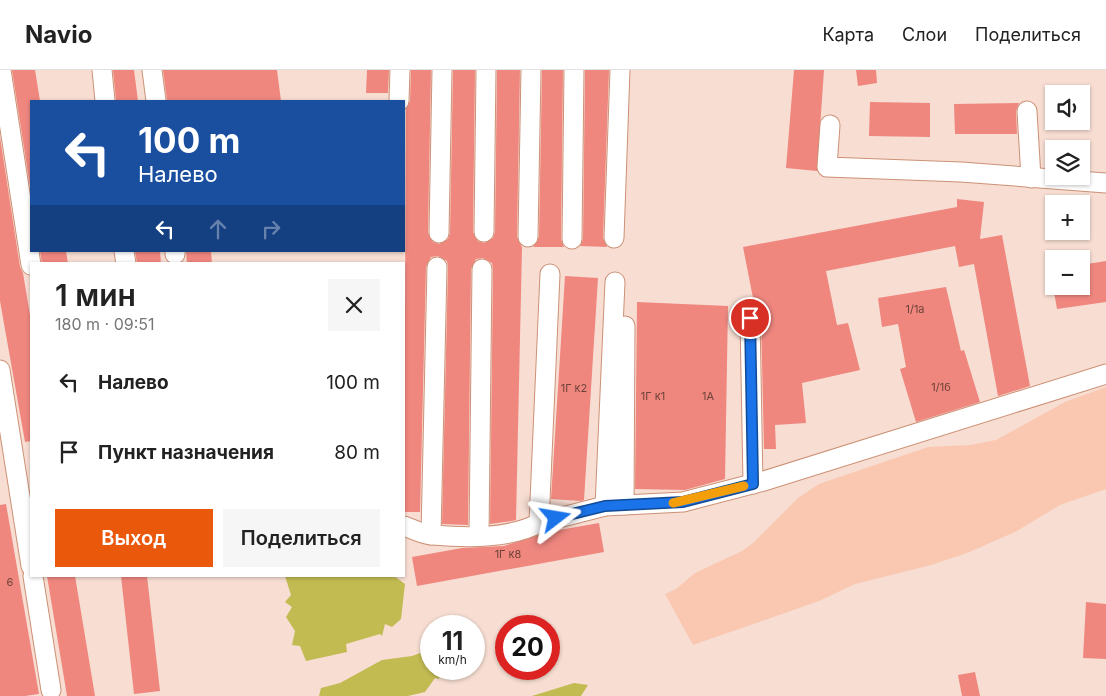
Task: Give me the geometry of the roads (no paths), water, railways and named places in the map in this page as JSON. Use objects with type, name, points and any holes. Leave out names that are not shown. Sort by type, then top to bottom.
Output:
[{"type":"lane","points":[[1,70],[30,262]]},
{"type":"lane","points":[[102,70],[106,100]]},
{"type":"lane","points":[[152,70],[156,100]]},
{"type":"lane","points":[[399,100],[400,70]]},
{"type":"lane","points":[[439,233],[442,70]]},
{"type":"lane","points":[[484,232],[486,70]]},
{"type":"lane","points":[[528,237],[532,70]]},
{"type":"lane","points":[[572,239],[574,70]]},
{"type":"lane","points":[[614,238],[620,70]]},
{"type":"lane","points":[[1027,111],[1031,178]]},
{"type":"lane","points":[[830,125],[827,167],[961,172],[1106,183]]},
{"type":"lane","points":[[431,536],[438,267]]},
{"type":"lane","points":[[479,536],[482,269]]},
{"type":"lane","points":[[539,522],[550,274]]},
{"type":"lane","points":[[605,506],[614,282]]},
{"type":"lane","points":[[624,505],[625,308]]},
{"type":"lane","points":[[750,318],[753,484]]},
{"type":"lane","points":[[0,370],[30,560]]},
{"type":"lane","points":[[405,526],[431,536],[479,536],[526,530],[539,522],[605,506],[683,502],[753,484],[1106,374]]},
{"type":"lane","points":[[33,577],[51,690]]}]
